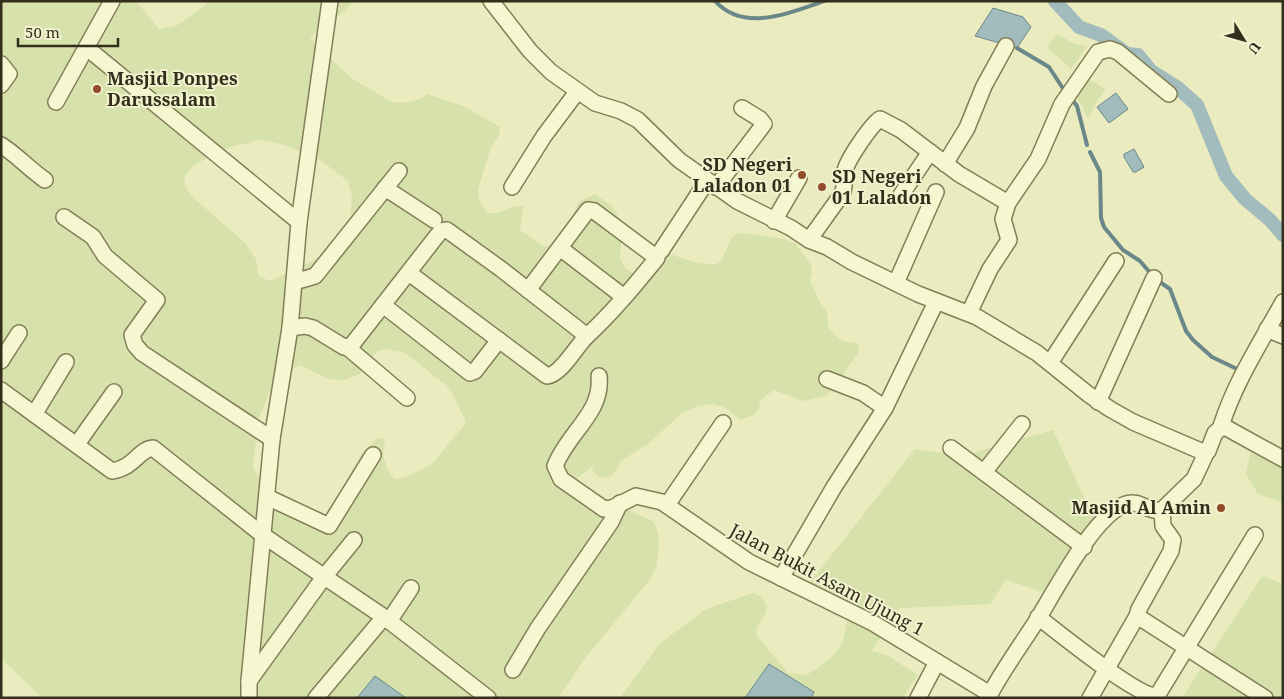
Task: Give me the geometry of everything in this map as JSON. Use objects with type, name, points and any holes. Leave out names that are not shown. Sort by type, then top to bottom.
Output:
[{"type":"street","points":[[56,102],[112,1]]},
{"type":"street","points":[[249,698],[249,681],[272,440],[290,328],[299,222],[330,1]]},
{"type":"street","points":[[492,1],[530,51],[577,92],[594,103],[627,113],[638,120],[673,155],[711,184],[749,208],[896,284],[936,302],[969,313],[1021,342],[1098,402],[1153,431],[1196,449],[1207,451]]},
{"type":"street","points":[[945,164],[967,128],[984,86],[1006,46]]},
{"type":"street","points":[[87,48],[299,222]]},
{"type":"street","points":[[969,313],[990,269],[1009,240],[1003,219],[1008,203],[1038,159],[1062,104],[1098,52],[1110,49],[1118,52],[1169,94]]},
{"type":"street","points":[[1,64],[9,74],[1,85]]},
{"type":"street","points":[[512,187],[552,124],[577,92]]},
{"type":"street","points":[[662,251],[711,184],[764,124],[760,119],[742,108]]},
{"type":"street","points":[[809,240],[842,194],[845,187],[846,167],[876,122],[884,120],[945,164],[1008,203]]},
{"type":"street","points":[[1,145],[16,154],[45,180]]},
{"type":"street","points":[[901,195],[930,152]]},
{"type":"street","points":[[294,282],[315,276],[399,170]]},
{"type":"street","points":[[774,220],[799,178]]},
{"type":"street","points":[[385,188],[434,220]]},
{"type":"street","points":[[896,284],[936,192]]},
{"type":"street","points":[[410,273],[547,376],[557,371],[587,336],[600,326],[657,258],[594,211],[588,210],[528,290]]},
{"type":"street","points":[[64,217],[93,237],[105,256],[157,300],[132,335],[138,349],[272,440]]},
{"type":"street","points":[[347,347],[352,346],[441,232],[447,230],[587,336]]},
{"type":"street","points":[[560,248],[624,297]]},
{"type":"street","points":[[1050,363],[1116,261]]},
{"type":"street","points":[[1098,402],[1154,278]]},
{"type":"street","points":[[781,578],[834,487],[885,408],[936,302]]},
{"type":"street","points":[[989,696],[1102,520],[1124,504],[1133,502],[1151,510],[1162,510],[1194,479],[1221,426],[1230,400],[1283,302]]},
{"type":"street","points":[[383,306],[470,373],[475,371],[498,340]]},
{"type":"street","points":[[290,328],[309,326],[347,347],[408,398]]},
{"type":"street","points":[[1267,329],[1283,336]]},
{"type":"street","points":[[1,361],[19,333]]},
{"type":"street","points":[[35,413],[66,362]]},
{"type":"street","name":"Jalan Bukit Asam Ujung 1","points":[[599,376],[599,398],[563,450],[555,466],[561,479],[600,507],[608,509],[636,496],[667,505],[749,562],[854,613],[937,662],[989,696]]},
{"type":"street","points":[[827,379],[863,393],[885,408]]},
{"type":"street","points":[[1,390],[112,471],[125,469],[148,449],[154,448],[264,536],[386,619],[480,695]]},
{"type":"street","points":[[77,444],[114,392]]},
{"type":"street","points":[[667,505],[723,423]]},
{"type":"street","points":[[984,472],[1022,424]]},
{"type":"street","points":[[1221,426],[1283,459]]},
{"type":"street","points":[[951,448],[1084,547]]},
{"type":"street","points":[[267,497],[329,526],[374,455]]},
{"type":"street","points":[[513,670],[538,628],[611,522],[620,503]]},
{"type":"street","points":[[1090,698],[1105,668],[1137,616],[1138,609],[1172,551],[1173,540],[1163,526],[1162,510]]},
{"type":"street","points":[[1038,617],[1105,668],[1147,693],[1157,696],[1255,535]]},
{"type":"street","points":[[249,681],[324,577],[354,540]]},
{"type":"street","points":[[316,698],[411,588]]},
{"type":"street","points":[[1137,616],[1265,698]]},
{"type":"street","points":[[918,698],[937,662]]},
{"type":"green space","points":[[1,1],[136,1],[159,29],[178,25],[210,1],[354,1],[344,12],[322,25],[310,38],[351,78],[392,102],[410,102],[420,99],[427,94],[463,106],[500,127],[499,135],[490,150],[478,189],[478,197],[487,213],[497,213],[515,206],[523,206],[520,230],[544,247],[550,245],[568,226],[579,202],[595,194],[612,206],[617,214],[622,240],[620,258],[624,267],[639,277],[666,253],[694,262],[715,265],[722,260],[731,238],[739,233],[784,239],[795,243],[811,265],[810,281],[821,305],[827,311],[828,328],[842,341],[859,344],[858,354],[826,396],[803,401],[774,390],[760,400],[759,408],[754,415],[740,420],[728,409],[714,404],[698,406],[682,413],[649,443],[621,461],[614,474],[606,478],[598,476],[592,471],[595,464],[576,479],[571,485],[573,493],[626,509],[654,522],[658,532],[659,550],[656,568],[648,582],[586,657],[558,698],[42,698],[1,658]],"holes":[[[259,140],[286,145],[323,162],[348,181],[352,196],[350,222],[324,254],[295,270],[269,281],[258,275],[256,259],[245,243],[197,201],[186,189],[184,182],[186,174],[193,166],[220,150]],[[384,349],[402,352],[409,356],[446,385],[452,392],[466,422],[461,429],[432,464],[404,478],[395,479],[388,471],[383,455],[385,438],[377,438],[362,453],[349,476],[335,511],[325,517],[270,500],[253,467],[258,421],[268,395],[285,373],[299,365],[329,379],[344,380],[360,374],[377,351]]]},
{"type":"green space","points":[[1057,34],[1073,43],[1087,46],[1071,69],[1047,47]]},
{"type":"green space","points":[[1084,76],[1105,89],[1093,108],[1092,113],[1087,117],[1081,104],[1072,93]]},
{"type":"green space","points":[[1053,430],[1096,523],[1046,593],[1006,580],[990,604],[900,608],[872,651],[888,656],[918,675],[903,698],[620,698],[658,646],[667,638],[706,609],[753,593],[762,597],[767,605],[766,613],[756,628],[757,636],[788,673],[806,675],[815,670],[832,657],[842,644],[849,614],[808,585],[915,449],[962,456]]},
{"type":"green space","points":[[1252,446],[1283,462],[1283,503],[1258,494],[1246,474]]},
{"type":"green space","points":[[1262,576],[1283,584],[1283,698],[1182,698]]},
{"type":"water","points":[[993,8],[1023,17],[1031,27],[1017,48],[975,36]]},
{"type":"water","points":[[1116,93],[1128,109],[1109,123],[1097,107]]},
{"type":"water","points":[[1134,149],[1144,167],[1136,172],[1133,172],[1124,157],[1124,154]]},
{"type":"water","points":[[769,664],[814,692],[811,698],[745,698]]},
{"type":"water","points":[[375,676],[406,698],[357,698]]},
{"type":"waterway","points":[[715,1],[727,11],[739,16],[753,18],[782,15],[824,1]]},
{"type":"waterway","points":[[1055,1],[1079,27],[1101,35],[1127,54],[1138,55],[1151,71],[1178,88],[1197,105],[1226,176],[1245,199],[1270,220],[1283,235]]},
{"type":"waterway","points":[[1017,48],[1049,67],[1064,90]]},
{"type":"waterway","points":[[1071,98],[1077,106],[1087,145]]},
{"type":"waterway","points":[[1090,152],[1100,172],[1101,218],[1104,227],[1123,250],[1140,261],[1152,275]]},
{"type":"waterway","points":[[1157,280],[1170,289],[1186,331],[1193,340],[1212,357],[1237,369]]},
{"type":"place","name":"Masjid Ponpes Darussalam","points":[[97,89]]},
{"type":"place","name":"SD Negeri Laladon 01","points":[[802,175]]},
{"type":"place","name":"SD Negeri 01 Laladon","points":[[822,187]]},
{"type":"place","name":"Masjid Al Amin","points":[[1221,508]]}]
